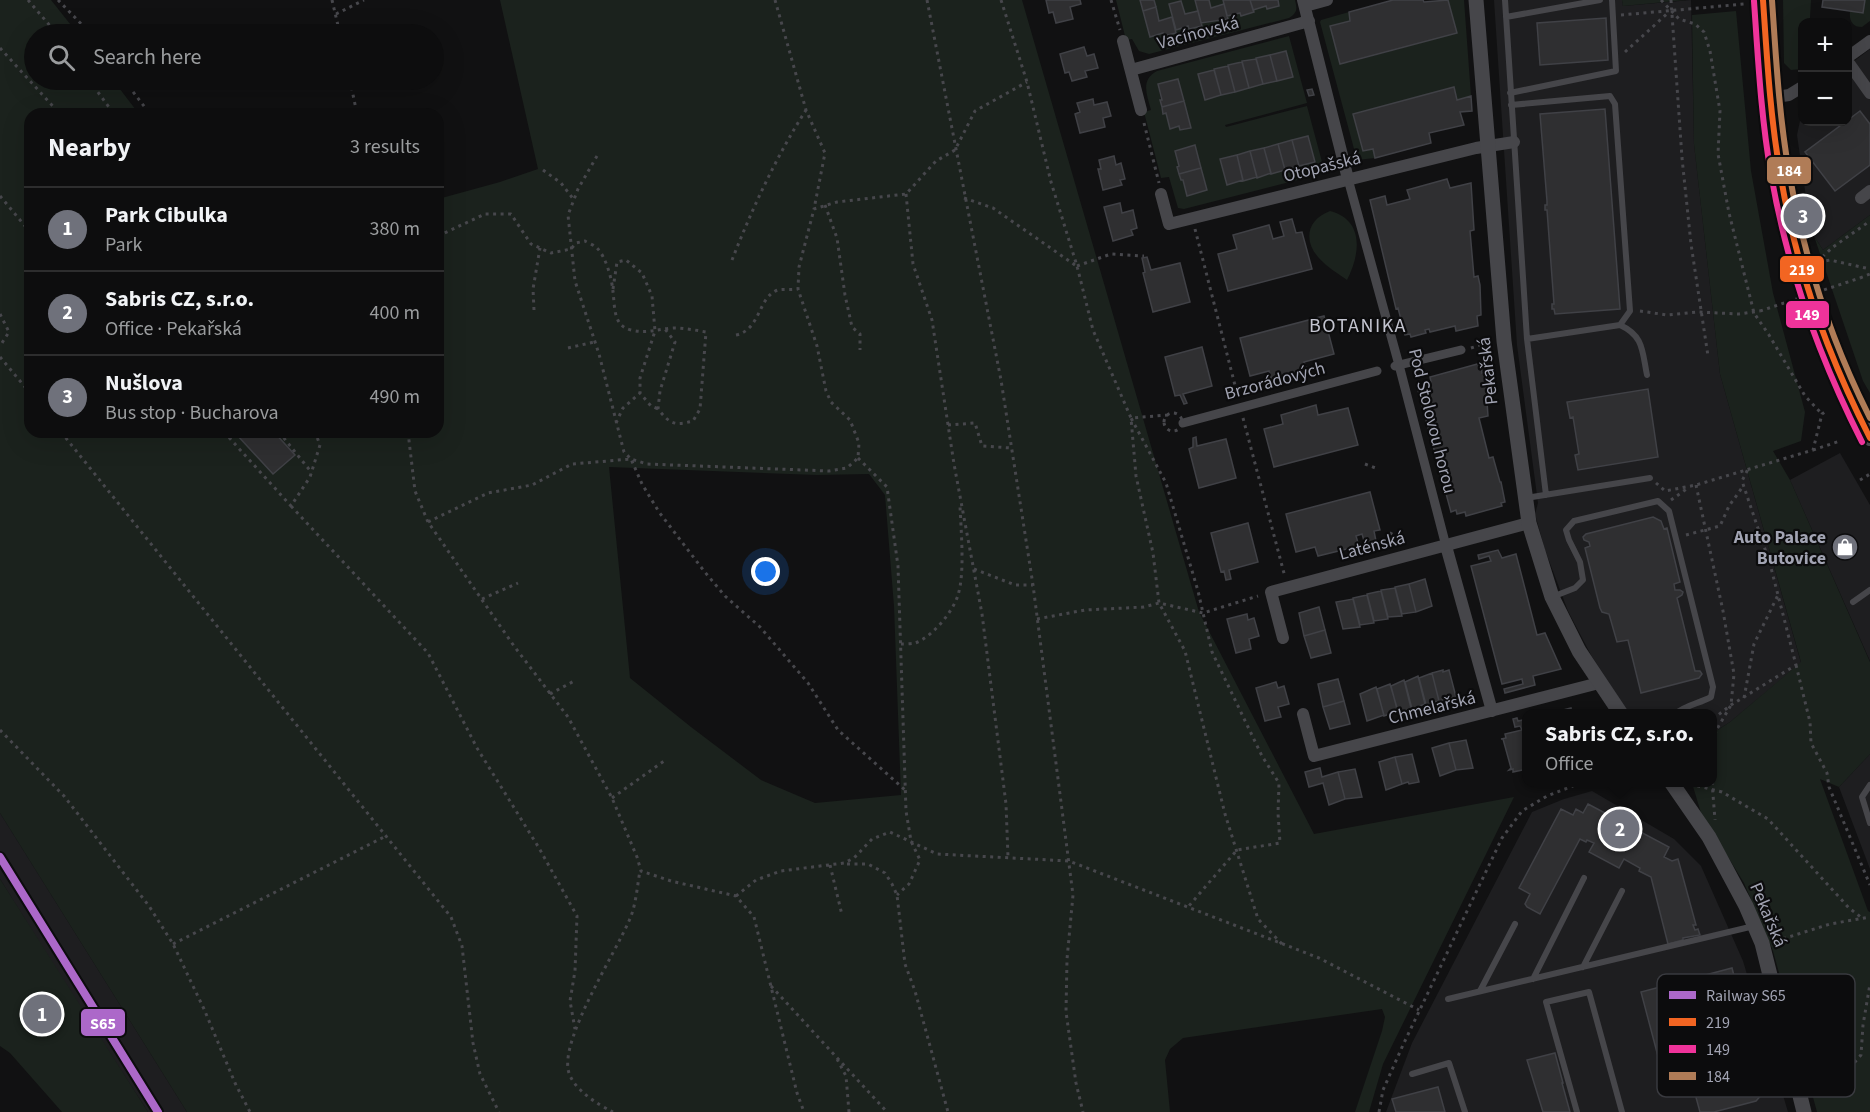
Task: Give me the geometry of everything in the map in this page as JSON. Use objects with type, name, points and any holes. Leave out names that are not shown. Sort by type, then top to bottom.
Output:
[{"type":"main road","points":[[1763,0],[1770,98],[1787,207],[1806,282],[1840,372],[1870,438]]},
{"type":"street","points":[[1304,3],[1327,0]]},
{"type":"street","name":"Pekařská","points":[[1476,0],[1504,341],[1528,524],[1552,597],[1579,651],[1617,709]]},
{"type":"street","name":"Pod Stolovou horou","points":[[1304,3],[1397,366],[1492,711]]},
{"type":"street","name":"Vacínovská","points":[[1131,70],[1309,21]]},
{"type":"street","points":[[1123,41],[1141,110]]},
{"type":"street","points":[[1852,54],[1870,41]]},
{"type":"street","points":[[1852,68],[1870,93]]},
{"type":"street","points":[[1770,98],[1789,96],[1798,90]]},
{"type":"street","name":"Otopašská","points":[[1161,194],[1169,224],[1487,146],[1514,142]]},
{"type":"street","points":[[1397,366],[1461,350]]},
{"type":"street","name":"Brzorádových","points":[[1183,423],[1377,371]]},
{"type":"street","name":"Laténská","points":[[1271,592],[1528,524]]},
{"type":"street","points":[[1271,592],[1283,638]]},
{"type":"street","name":"Chmelařská","points":[[1303,714],[1314,756],[1599,683]]},
{"type":"street","name":"Pekařská","points":[[1674,787],[1709,837],[1755,926],[1770,974]]},
{"type":"lane","points":[[1505,0],[1527,339],[1546,495]]},
{"type":"lane","points":[[1506,17],[1600,0]]},
{"type":"lane","points":[[1510,93],[1616,71],[1612,0]]},
{"type":"lane","points":[[1511,105],[1610,96],[1615,104],[1630,311],[1620,325]]},
{"type":"lane","points":[[1527,339],[1620,325],[1633,331],[1640,341],[1647,375]]},
{"type":"lane","points":[[1524,498],[1650,478]]},
{"type":"lane","points":[[1552,597],[1575,588],[1583,580],[1580,562],[1566,530],[1574,521],[1646,502],[1658,501],[1669,511],[1713,687],[1711,697],[1682,709]]},
{"type":"lane","points":[[1853,602],[1870,590]]},
{"type":"lane","points":[[1870,785],[1862,797],[1870,824]]},
{"type":"lane","points":[[1533,979],[1584,878]]},
{"type":"lane","points":[[1583,967],[1622,891]]},
{"type":"lane","points":[[1480,991],[1515,924]]},
{"type":"lane","points":[[1448,999],[1755,926]]},
{"type":"lane","points":[[1577,1112],[1546,1002],[1589,992],[1622,1112]]},
{"type":"lane","points":[[1412,1074],[1449,1063],[1465,1112]]},
{"type":"path","points":[[28,0],[48,24]]},
{"type":"path","points":[[58,0],[81,24]]},
{"type":"path","points":[[332,0],[338,24]]},
{"type":"path","points":[[336,14],[364,0]]},
{"type":"path","points":[[428,522],[488,493],[532,485],[572,464],[631,459],[646,464],[829,471],[847,468],[858,458],[859,443],[850,420],[831,402],[826,391],[817,346],[798,289],[799,267],[825,153],[806,110],[775,0]]},
{"type":"path","points":[[927,0],[1000,380],[1033,585],[1073,895],[1067,959],[1066,1012],[1076,1083],[1083,1112]]},
{"type":"path","points":[[1001,0],[1027,82],[1051,182],[1077,266],[1093,330],[1131,418],[1166,483],[1212,652],[1262,756],[1279,783],[1280,843],[1237,850],[1188,907]]},
{"type":"path","points":[[1110,0],[1123,41]]},
{"type":"path","points":[[1661,0],[1679,19],[1695,24],[1704,32],[1710,51],[1720,111],[1718,153],[1754,313],[1770,335],[1805,396],[1823,413],[1813,450]]},
{"type":"path","points":[[1671,0],[1684,169],[1708,356]]},
{"type":"path","points":[[1612,15],[1744,4]]},
{"type":"path","points":[[1616,60],[1671,11]]},
{"type":"path","points":[[0,48],[24,74]]},
{"type":"path","points":[[814,209],[825,205],[906,194],[936,161],[955,150],[975,111],[1027,82]]},
{"type":"path","points":[[38,90],[55,108]]},
{"type":"path","points":[[96,90],[110,108]]},
{"type":"path","points":[[132,90],[145,108]]},
{"type":"path","points":[[352,90],[356,108]]},
{"type":"path","points":[[732,261],[741,237],[790,135],[806,110]]},
{"type":"path","points":[[1141,110],[1161,194]]},
{"type":"path","points":[[597,156],[568,214],[571,249],[575,281],[624,452],[631,459],[642,484],[659,512],[704,571],[725,596],[760,627],[808,683],[838,730],[905,790]]},
{"type":"path","points":[[543,170],[561,183],[574,200]]},
{"type":"path","points":[[906,194],[913,264],[932,320],[960,498],[982,614],[1006,804],[1008,857]]},
{"type":"path","points":[[0,196],[24,225]]},
{"type":"path","points":[[964,198],[993,208],[1077,266]]},
{"type":"path","points":[[825,205],[837,238],[845,296],[852,327],[860,334],[860,350]]},
{"type":"path","points":[[444,233],[485,214],[511,214],[531,244],[551,253],[571,249],[576,243],[585,241],[597,247],[613,290],[617,321],[629,330],[647,332],[655,331],[665,329],[683,328],[706,332],[700,410],[693,422],[679,425],[666,420],[658,409],[651,406],[640,393],[640,378],[655,331],[652,296],[642,273],[626,260],[617,262],[613,290]]},
{"type":"path","points":[[1870,221],[1833,247],[1817,262],[1830,260],[1870,269]]},
{"type":"path","points":[[534,310],[533,289],[540,248]]},
{"type":"path","points":[[1077,266],[1111,254],[1144,256]]},
{"type":"path","points":[[1630,311],[1667,315],[1701,312],[1754,313],[1870,274]]},
{"type":"path","points":[[736,335],[745,333],[754,323],[770,294],[779,290],[798,289]]},
{"type":"path","points":[[0,314],[9,332],[0,346]]},
{"type":"path","points":[[658,409],[660,391],[675,342],[665,329]]},
{"type":"path","points":[[568,348],[594,342]]},
{"type":"path","points":[[0,357],[24,386]]},
{"type":"path","points":[[616,423],[623,408],[640,393]]},
{"type":"path","points":[[1131,418],[1168,415]]},
{"type":"path","points":[[1131,418],[1136,476],[1153,553],[1159,603],[1185,651],[1225,814],[1258,919],[1282,944]]},
{"type":"path","points":[[948,425],[975,423],[982,446],[1011,448]]},
{"type":"path","points":[[67,438],[451,917],[462,946],[473,1043],[480,1074],[499,1112]]},
{"type":"path","points":[[230,438],[428,653],[477,748],[539,848],[577,916],[575,972],[570,1001],[575,1029]]},
{"type":"path","points":[[285,438],[312,473]]},
{"type":"path","points":[[291,506],[312,473],[320,446],[317,438]]},
{"type":"path","points":[[409,438],[415,491],[428,522],[568,717],[612,798],[638,857],[640,871],[631,918],[575,1029],[568,1052],[568,1071],[581,1092],[613,1112]]},
{"type":"path","points":[[1650,478],[1665,491],[1689,487],[1840,441]]},
{"type":"path","points":[[858,458],[887,488],[898,566],[906,811],[911,841],[920,860],[909,884],[897,895]]},
{"type":"path","points":[[1365,464],[1378,469]]},
{"type":"path","points":[[1748,470],[1742,481],[1770,564],[1810,722],[1811,743],[1827,773],[1829,787],[1870,885]]},
{"type":"path","points":[[1860,480],[1870,474]]},
{"type":"path","points":[[1696,485],[1734,674],[1731,705],[1717,729]]},
{"type":"path","points":[[1675,538],[1720,526],[1729,506],[1744,485]]},
{"type":"path","points":[[1663,506],[1689,487]]},
{"type":"path","points":[[901,644],[916,642],[934,630],[947,616],[958,595],[961,573],[960,498]]},
{"type":"path","points":[[1386,541],[1394,529]]},
{"type":"path","points":[[974,569],[1015,585],[1033,585]]},
{"type":"path","points":[[482,599],[518,583]]},
{"type":"path","points":[[1037,619],[1085,610],[1144,607],[1159,603],[1203,613],[1271,592]]},
{"type":"path","points":[[1744,698],[1754,644],[1778,595]]},
{"type":"path","points":[[1717,716],[1796,665]]},
{"type":"path","points":[[550,694],[576,680]]},
{"type":"path","points":[[0,730],[64,796],[149,906],[173,944],[250,1112]]},
{"type":"path","points":[[612,798],[664,761]]},
{"type":"path","points":[[1379,1112],[1383,1090],[1502,838],[1522,811],[1547,796],[1572,787]]},
{"type":"path","points":[[1700,787],[1722,792],[1768,819],[1849,908],[1862,918]]},
{"type":"path","points":[[1709,837],[1716,831],[1713,787]]},
{"type":"path","points":[[844,863],[854,858],[872,838],[890,832],[937,854],[1069,861],[1319,958],[1419,1010]]},
{"type":"path","points":[[173,944],[386,836]]},
{"type":"path","points":[[736,896],[756,880],[781,872],[844,863],[868,864],[885,873],[897,895],[905,964],[915,991],[948,1112]]},
{"type":"path","points":[[830,865],[842,915]]},
{"type":"path","points":[[640,871],[671,881],[736,896],[754,917],[769,984],[804,1112]]},
{"type":"path","points":[[1762,943],[1784,940],[1830,924],[1870,917]]},
{"type":"path","points":[[769,984],[887,1112]]},
{"type":"path","points":[[1855,1062],[1861,1055],[1870,984]]},
{"type":"path","points":[[835,1054],[846,1076],[849,1112]]},
{"type":"path","points":[[1803,1106],[1815,1097]]},
{"type":"shaded area","points":[[0,0],[51,0],[70,24],[24,24],[24,90],[121,90],[134,108],[24,108],[24,438],[240,438],[273,474],[294,455],[279,438],[444,438],[444,197],[538,169],[500,0],[1022,0],[1199,612],[1314,834],[1514,797],[1383,1064],[1369,1112],[1355,1112],[1382,1031],[1385,1017],[1382,1009],[1183,1038],[1170,1049],[1165,1060],[1170,1112],[187,1112],[0,813]],"holes":[[[609,467],[817,475],[869,474],[885,495],[894,606],[901,795],[815,803],[761,780],[630,678]]]},
{"type":"shaded area","points":[[1116,0],[1295,0],[1296,8],[1294,14],[1289,18],[1149,54],[1139,51],[1132,39],[1126,40]]},
{"type":"shaded area","points":[[1448,0],[1464,0],[1471,96],[1457,100],[1454,88],[1353,114],[1363,151],[1373,149],[1375,158],[1357,160],[1321,20],[1349,12],[1350,21],[1330,26],[1347,63],[1457,33]]},
{"type":"shaded area","points":[[1494,0],[1622,0],[1623,6],[1691,0],[1694,144],[1720,374],[1801,663],[1717,730],[1717,709],[1626,709],[1591,655],[1568,611],[1545,550],[1535,514],[1538,503],[1517,345]]},
{"type":"shaded area","points":[[1622,0],[1686,0],[1623,6]]},
{"type":"shaded area","points":[[1783,0],[1811,0],[1810,18],[1798,18],[1798,69],[1791,70],[1784,63]]},
{"type":"shaded area","points":[[1865,0],[1870,0],[1870,21],[1862,27],[1856,26],[1850,17],[1850,11],[1863,12]]},
{"type":"shaded area","points":[[1736,11],[1751,171],[1773,293],[1805,412],[1801,441],[1773,451],[1790,480],[1870,662],[1870,754],[1839,787],[1820,779],[1870,912],[1870,1112],[1817,1112],[1813,1097],[1855,1097],[1855,974],[1779,974],[1773,951],[1744,883],[1701,813],[1693,787],[1717,787],[1717,730],[1801,662],[1720,374],[1694,144],[1692,15]]},
{"type":"shaded area","points":[[1289,36],[1307,103],[1225,125],[1226,127],[1307,106],[1325,173],[1184,209],[1178,208],[1169,177],[1161,178],[1144,112],[1151,110],[1146,88],[1148,79],[1157,71]],"holes":[[[1286,51],[1292,77],[1205,99],[1198,74]],[[1178,79],[1190,128],[1180,130],[1179,126],[1170,129],[1166,113],[1163,113],[1158,84]],[[1308,136],[1315,162],[1227,184],[1221,159]],[[1195,145],[1207,190],[1187,195],[1177,167],[1179,166],[1175,151]]]},
{"type":"shaded area","points":[[1870,49],[1870,215],[1823,250],[1814,236],[1808,211],[1797,135],[1799,126],[1852,126],[1853,62]]},
{"type":"shaded area","points":[[1330,211],[1349,222],[1354,230],[1357,250],[1347,280],[1317,256],[1310,241],[1309,234],[1315,221]]},
{"type":"shaded area","points":[[1870,215],[1870,393],[1863,381],[1814,236],[1823,250]]},
{"type":"shaded area","name":"Auto Palace Butovice","points":[[1840,453],[1870,505],[1870,661],[1790,480]]},
{"type":"shaded area","points":[[1870,754],[1870,869],[1839,787]]},
{"type":"shaded area","points":[[1592,791],[1674,839],[1701,866],[1743,961],[1747,974],[1657,974],[1657,1097],[1784,1097],[1788,1112],[1386,1112],[1412,1043],[1532,812]]},
{"type":"shaded area","points":[[0,813],[187,1112],[148,1112],[64,982],[0,879]]},
{"type":"shaded area","points":[[0,879],[148,1112],[62,1112],[10,1053],[0,1046]]},
{"type":"building","points":[[1046,0],[1080,0],[1081,4],[1070,7],[1073,19],[1056,23],[1053,12],[1049,13]]},
{"type":"building","points":[[1140,0],[1154,0],[1156,7],[1143,11]]},
{"type":"building","points":[[1195,0],[1209,0],[1211,8],[1224,4],[1228,19],[1201,23]]},
{"type":"building","points":[[1223,0],[1250,0],[1254,12],[1241,16],[1240,13],[1227,16]]},
{"type":"building","points":[[1250,0],[1278,0],[1279,6],[1267,9],[1266,6],[1253,10]]},
{"type":"building","points":[[1393,0],[1423,0],[1424,2],[1448,0],[1457,33],[1340,64],[1330,26],[1350,21],[1349,12]]},
{"type":"building","points":[[1823,0],[1865,0],[1863,13],[1822,7]]},
{"type":"building","points":[[1181,1],[1185,14],[1198,11],[1202,26],[1189,29],[1188,26],[1176,30],[1169,4]]},
{"type":"building","points":[[1156,7],[1159,21],[1172,17],[1176,33],[1164,36],[1163,33],[1150,37],[1143,11]]},
{"type":"building","points":[[1606,18],[1608,60],[1540,65],[1537,23]]},
{"type":"building","points":[[1084,47],[1087,56],[1094,54],[1098,68],[1085,71],[1087,77],[1072,81],[1069,72],[1065,73],[1060,54]]},
{"type":"building","points":[[1286,51],[1293,77],[1277,81],[1270,55]]},
{"type":"building","points":[[1270,55],[1277,81],[1263,84],[1256,58]]},
{"type":"building","points":[[1256,59],[1263,84],[1249,88],[1242,61]]},
{"type":"building","points":[[1242,62],[1249,88],[1235,92],[1228,65]]},
{"type":"building","points":[[1228,66],[1235,92],[1221,95],[1214,69]]},
{"type":"building","points":[[1214,70],[1221,95],[1205,100],[1198,74]]},
{"type":"building","points":[[1178,79],[1184,101],[1162,107],[1158,84]]},
{"type":"building","points":[[1454,87],[1457,100],[1471,96],[1472,111],[1460,112],[1464,125],[1429,133],[1431,143],[1375,158],[1373,149],[1363,151],[1353,114]]},
{"type":"building","points":[[1312,89],[1314,95],[1309,96],[1307,90]]},
{"type":"building","points":[[1093,99],[1094,105],[1107,102],[1111,116],[1103,118],[1105,127],[1080,133],[1075,114],[1080,112],[1077,103]]},
{"type":"building","points":[[1184,101],[1191,128],[1180,130],[1179,126],[1170,129],[1162,107]]},
{"type":"building","points":[[1605,109],[1620,309],[1555,314],[1552,309],[1552,304],[1554,304],[1547,210],[1545,210],[1547,201],[1540,114]]},
{"type":"building","points":[[1860,111],[1870,124],[1870,165],[1835,191],[1805,152],[1840,126],[1852,126],[1852,117]]},
{"type":"building","points":[[1308,136],[1315,162],[1299,166],[1292,140]]},
{"type":"building","points":[[1292,140],[1299,166],[1285,170],[1278,144]]},
{"type":"building","points":[[1278,144],[1285,170],[1271,174],[1264,148]]},
{"type":"building","points":[[1195,145],[1201,168],[1179,174],[1175,151]]},
{"type":"building","points":[[1264,148],[1271,173],[1257,178],[1250,151]]},
{"type":"building","points":[[1250,151],[1257,177],[1243,181],[1237,155]]},
{"type":"building","points":[[1237,155],[1243,180],[1227,185],[1220,159]]},
{"type":"building","points":[[1114,156],[1116,165],[1121,163],[1125,179],[1120,180],[1122,185],[1103,190],[1098,169],[1101,169],[1099,160]]},
{"type":"building","points":[[1201,168],[1207,190],[1187,196],[1179,174]]},
{"type":"building","points":[[1447,179],[1450,188],[1471,183],[1474,230],[1470,231],[1474,277],[1478,276],[1480,285],[1481,315],[1477,316],[1478,326],[1456,331],[1455,326],[1430,332],[1429,329],[1425,330],[1426,333],[1411,337],[1410,334],[1405,335],[1398,308],[1396,309],[1370,200],[1385,196],[1387,205],[1410,199],[1407,190]]},
{"type":"building","points":[[1120,203],[1122,213],[1133,210],[1137,228],[1131,230],[1133,235],[1113,241],[1104,207]]},
{"type":"building","points":[[1292,219],[1296,233],[1302,232],[1312,269],[1228,291],[1218,254],[1237,249],[1233,235],[1269,225],[1273,239],[1284,236],[1280,222]]},
{"type":"building","points":[[1147,257],[1151,270],[1180,263],[1190,302],[1153,312],[1143,273],[1145,272],[1142,258]]},
{"type":"building","points":[[1324,316],[1334,354],[1304,362],[1307,371],[1272,381],[1269,371],[1250,376],[1240,338]]},
{"type":"building","points":[[1202,347],[1212,386],[1183,394],[1187,403],[1184,404],[1180,395],[1175,396],[1165,357]]},
{"type":"building","points":[[1481,363],[1482,373],[1488,371],[1489,386],[1486,387],[1488,416],[1479,418],[1489,458],[1493,457],[1505,502],[1501,503],[1502,506],[1466,516],[1465,512],[1457,514],[1456,510],[1451,512],[1418,390],[1425,388],[1424,384],[1431,382],[1430,377]]},
{"type":"building","points":[[1648,389],[1658,457],[1578,470],[1575,455],[1579,454],[1573,417],[1570,418],[1567,402]]},
{"type":"building","points":[[1316,405],[1318,415],[1348,408],[1358,445],[1274,467],[1264,429],[1283,424],[1281,415]]},
{"type":"building","points":[[1196,437],[1197,446],[1226,439],[1236,478],[1199,488],[1189,449],[1193,447],[1193,438]]},
{"type":"building","points":[[240,438],[279,438],[295,455],[273,474]]},
{"type":"building","points":[[1370,492],[1380,530],[1374,531],[1376,541],[1365,544],[1362,534],[1356,536],[1359,546],[1318,556],[1315,547],[1296,552],[1286,514]]},
{"type":"building","points":[[1653,517],[1661,521],[1664,529],[1667,528],[1680,582],[1674,584],[1675,590],[1683,592],[1677,598],[1695,671],[1700,671],[1702,674],[1699,678],[1641,693],[1628,640],[1617,642],[1609,614],[1602,612],[1600,608],[1585,548],[1590,546],[1583,537],[1586,534]]},
{"type":"building","points":[[1248,523],[1258,562],[1229,570],[1231,579],[1226,580],[1224,571],[1221,572],[1211,533]]},
{"type":"building","points":[[1498,550],[1502,558],[1516,554],[1537,635],[1545,633],[1561,669],[1533,676],[1535,685],[1505,693],[1504,689],[1523,684],[1522,679],[1502,684],[1471,566],[1491,561],[1489,556],[1479,559],[1478,555]]},
{"type":"building","points":[[1425,579],[1432,606],[1416,612],[1409,584]]},
{"type":"building","points":[[1409,584],[1416,612],[1402,614],[1395,587]]},
{"type":"building","points":[[1395,588],[1402,616],[1388,617],[1381,590]]},
{"type":"building","points":[[1381,591],[1388,619],[1374,621],[1367,594]]},
{"type":"building","points":[[1367,595],[1374,623],[1360,625],[1353,598]]},
{"type":"building","points":[[1353,599],[1360,627],[1343,629],[1336,602]]},
{"type":"building","points":[[1319,607],[1325,630],[1304,636],[1299,613]]},
{"type":"building","points":[[1247,614],[1248,620],[1254,618],[1259,636],[1249,639],[1251,649],[1236,653],[1227,619]]},
{"type":"building","points":[[1325,630],[1331,653],[1311,658],[1304,636]]},
{"type":"building","points":[[1443,670],[1443,672],[1449,670],[1456,697],[1439,701],[1432,673]]},
{"type":"building","points":[[1432,673],[1439,701],[1426,705],[1419,678]]},
{"type":"building","points":[[1418,676],[1425,704],[1412,709],[1405,682]]},
{"type":"building","points":[[1338,679],[1344,701],[1323,707],[1318,684]]},
{"type":"building","points":[[1404,680],[1411,708],[1398,713],[1391,686]]},
{"type":"building","points":[[1276,682],[1278,688],[1284,686],[1289,704],[1278,707],[1281,717],[1265,721],[1256,688]]},
{"type":"building","points":[[1390,684],[1398,711],[1384,716],[1377,689]]},
{"type":"building","points":[[1376,687],[1384,715],[1367,721],[1360,694]]},
{"type":"building","points":[[1344,701],[1350,724],[1330,729],[1323,707]]},
{"type":"building","points":[[1513,719],[1522,720],[1522,730],[1520,726],[1515,727]]},
{"type":"building","points":[[1522,730],[1522,770],[1513,772],[1513,769],[1509,770],[1511,768],[1503,739],[1501,739],[1506,738],[1505,734]]},
{"type":"building","points":[[1466,740],[1473,768],[1456,770],[1449,743]]},
{"type":"building","points":[[1449,743],[1456,770],[1440,776],[1432,748]]},
{"type":"building","points":[[1412,754],[1419,782],[1402,784],[1395,757]]},
{"type":"building","points":[[1395,757],[1402,784],[1386,790],[1379,762]]},
{"type":"building","points":[[1320,768],[1322,777],[1338,772],[1345,799],[1329,805],[1323,783],[1309,787],[1305,772]]},
{"type":"building","points":[[1355,769],[1362,797],[1345,799],[1338,772]]},
{"type":"building","points":[[1588,804],[1669,847],[1664,857],[1672,861],[1678,859],[1696,925],[1693,925],[1695,930],[1698,929],[1700,935],[1668,944],[1651,877],[1624,859],[1619,868],[1589,852],[1594,843],[1587,840],[1586,842],[1580,839],[1540,914],[1527,907],[1525,904],[1530,894],[1519,888],[1561,809],[1573,815],[1576,809],[1583,813]]},
{"type":"building","points":[[1732,968],[1734,974],[1709,974]]},
{"type":"building","points":[[1657,988],[1657,1053],[1641,992]]},
{"type":"building","points":[[1555,1053],[1570,1112],[1543,1112],[1527,1060]]},
{"type":"building","points":[[1438,1087],[1445,1112],[1396,1112],[1392,1099]]},
{"type":"building","points":[[1696,1097],[1760,1097],[1756,1101],[1714,1112],[1700,1112]]},
{"type":"rail line","name":"S65","points":[[0,857],[158,1112]]},
{"type":"transit line","name":"219","points":[[1763,0],[1774,129],[1786,207],[1794,241],[1814,308],[1840,374],[1870,438]]},
{"type":"transit line","name":"184","points":[[1772,0],[1783,129],[1802,235],[1831,329],[1870,418]]},
{"type":"transit line","name":"149","points":[[1754,1],[1765,131],[1771,174],[1786,244],[1795,278],[1819,345],[1862,442]]},
{"type":"place","name":"Nušlova","points":[[1803,216]]},
{"type":"place","name":"Auto Palace Butovice","points":[[1845,547]]},
{"type":"place","name":"Sabris CZ, s.r.o.","points":[[1620,829]]},
{"type":"place","name":"Park Cibulka","points":[[42,1014]]},
{"type":"district","name":"BOTANIKA","points":[[1358,326]]}]
